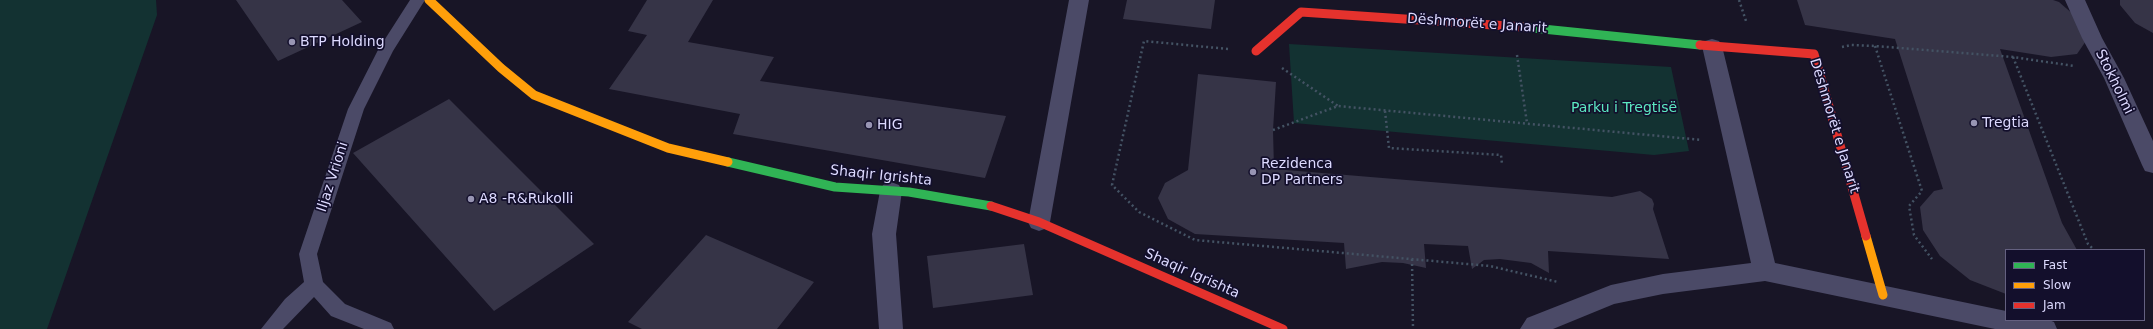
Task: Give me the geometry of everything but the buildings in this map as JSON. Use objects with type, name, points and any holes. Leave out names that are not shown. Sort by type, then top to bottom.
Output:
[{"type":"street","name":"Shaqir Igrishta","points":[[428,0],[501,68],[534,95],[668,148],[835,187],[891,191],[982,203],[1039,222],[1283,329]]},
{"type":"street","points":[[1039,222],[1079,0]]},
{"type":"street","name":"Stokholmi","points":[[2075,0],[2092,38],[2114,78],[2153,165]]},
{"type":"street","name":"Dëshmorët e Janarit","points":[[1256,51],[1301,12],[1513,26],[1712,46],[1814,54],[1883,295]]},
{"type":"street","points":[[1712,46],[1765,271]]},
{"type":"street","points":[[891,191],[884,234],[891,329]]},
{"type":"street","points":[[1532,329],[1536,325],[1611,295],[1663,284],[1765,271],[2005,321]]},
{"type":"street","points":[[2007,321],[2045,329]]},
{"type":"lane","name":"Iljaz Vrioni","points":[[314,285],[308,254],[356,109],[386,50],[418,0]]},
{"type":"lane","points":[[271,329],[292,305],[314,285],[338,310],[384,329]]},
{"type":"path","points":[[1513,26],[1526,124]]},
{"type":"path","points":[[1144,41],[1112,185],[1139,212],[1195,240],[1490,266],[1611,295]]},
{"type":"path","points":[[1932,259],[1914,235],[1909,206],[1922,191],[1875,46],[2013,58],[2075,66],[2081,65]]},
{"type":"path","points":[[2013,58],[2088,244],[2093,249]]},
{"type":"path","points":[[1273,130],[1338,106],[1735,143]]},
{"type":"path","points":[[1385,110],[1389,148],[1501,155],[1502,164]]},
{"type":"path","points":[[1412,259],[1413,329]]},
{"type":"green space","points":[[0,0],[156,0],[157,15],[47,329],[0,329]]},
{"type":"green space","name":"Parku i Tregtisë","points":[[1289,44],[1671,67],[1689,151],[1654,155],[1294,123]]},
{"type":"traffic: fast","points":[[1523,27],[1700,45]]},
{"type":"traffic: fast","points":[[728,162],[835,187],[909,192],[991,206]]},
{"type":"traffic: slow","points":[[429,0],[501,68],[534,95],[668,148],[728,162]]},
{"type":"traffic: slow","points":[[1866,236],[1883,295]]},
{"type":"traffic: jam","points":[[1256,51],[1301,12],[1523,27]]},
{"type":"traffic: jam","points":[[1700,45],[1814,54],[1866,236]]},
{"type":"traffic: jam","points":[[991,206],[1039,222],[1283,329]]},
{"type":"place","name":"BTP Holding","points":[[292,42]]},
{"type":"place","name":"Tregtia","points":[[1974,123]]},
{"type":"place","name":"HIG","points":[[869,125]]},
{"type":"place","name":"Rezidenca DP Partners","points":[[1253,172]]},
{"type":"place","name":"A8 -R&Rukolli","points":[[471,199]]}]
